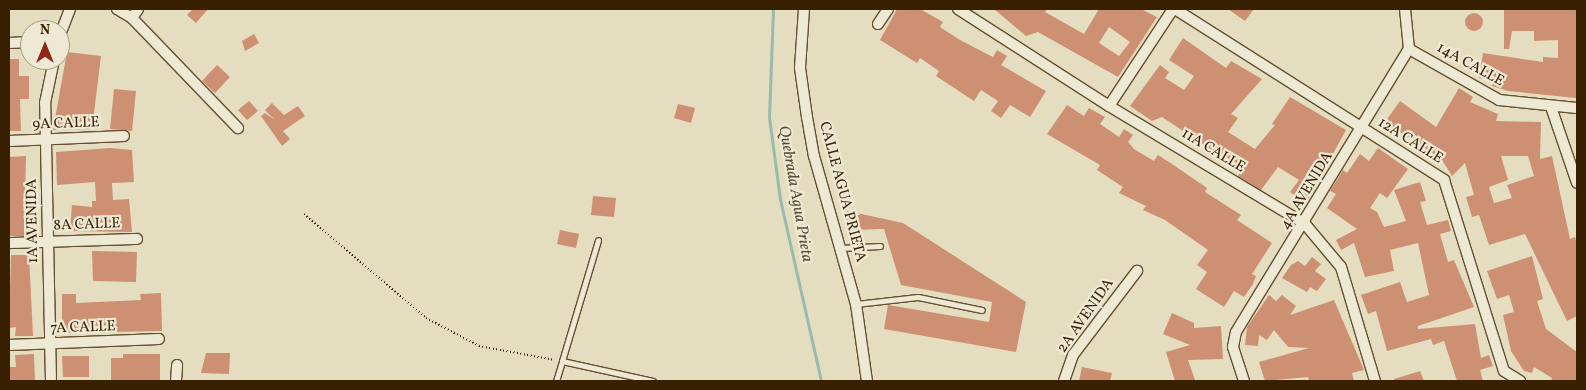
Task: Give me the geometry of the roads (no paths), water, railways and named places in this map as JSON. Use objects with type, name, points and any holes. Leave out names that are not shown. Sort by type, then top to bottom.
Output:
[{"type":"street","points":[[117,9],[135,13],[238,128]]},
{"type":"street","name":"CALLE AGUA PRIETA","points":[[804,9],[800,68],[807,117],[856,304],[867,381]]},
{"type":"street","points":[[878,24],[888,9]]},
{"type":"street","name":"11A CALLE","points":[[958,9],[1109,106],[1306,224],[1340,267],[1375,381]]},
{"type":"street","points":[[1109,106],[1174,9]]},
{"type":"street","name":"12A CALLE","points":[[1174,9],[1447,184],[1504,371]]},
{"type":"street","points":[[1405,9],[1409,50]]},
{"type":"street","name":"4A AVENIDA","points":[[1244,381],[1233,347],[1236,332],[1306,224],[1409,50]]},
{"type":"street","name":"14A CALLE","points":[[1409,50],[1499,100],[1551,107],[1577,108]]},
{"type":"street","name":"1A AVENIDA","points":[[51,381],[45,103],[52,70]]},
{"type":"street","points":[[1551,107],[1577,183]]},
{"type":"street","name":"9A CALLE","points":[[9,141],[124,136]]},
{"type":"street","name":"8A CALLE","points":[[9,243],[137,239]]},
{"type":"street","name":"2A AVENIDA","points":[[1064,381],[1073,355],[1137,271]]},
{"type":"street","name":"7A CALLE","points":[[9,345],[159,339]]},
{"type":"street","points":[[176,381],[177,365]]},
{"type":"street","points":[[1498,381],[1504,371],[1520,381]]},
{"type":"lane","points":[[556,381],[598,240]]},
{"type":"lane","points":[[840,248],[880,246]]},
{"type":"lane","points":[[856,304],[918,297],[982,310]]},
{"type":"lane","points":[[562,361],[653,381]]},
{"type":"waterway","name":"Quebrada Agua Prieta","points":[[773,9],[769,117],[780,199],[821,381]]}]
